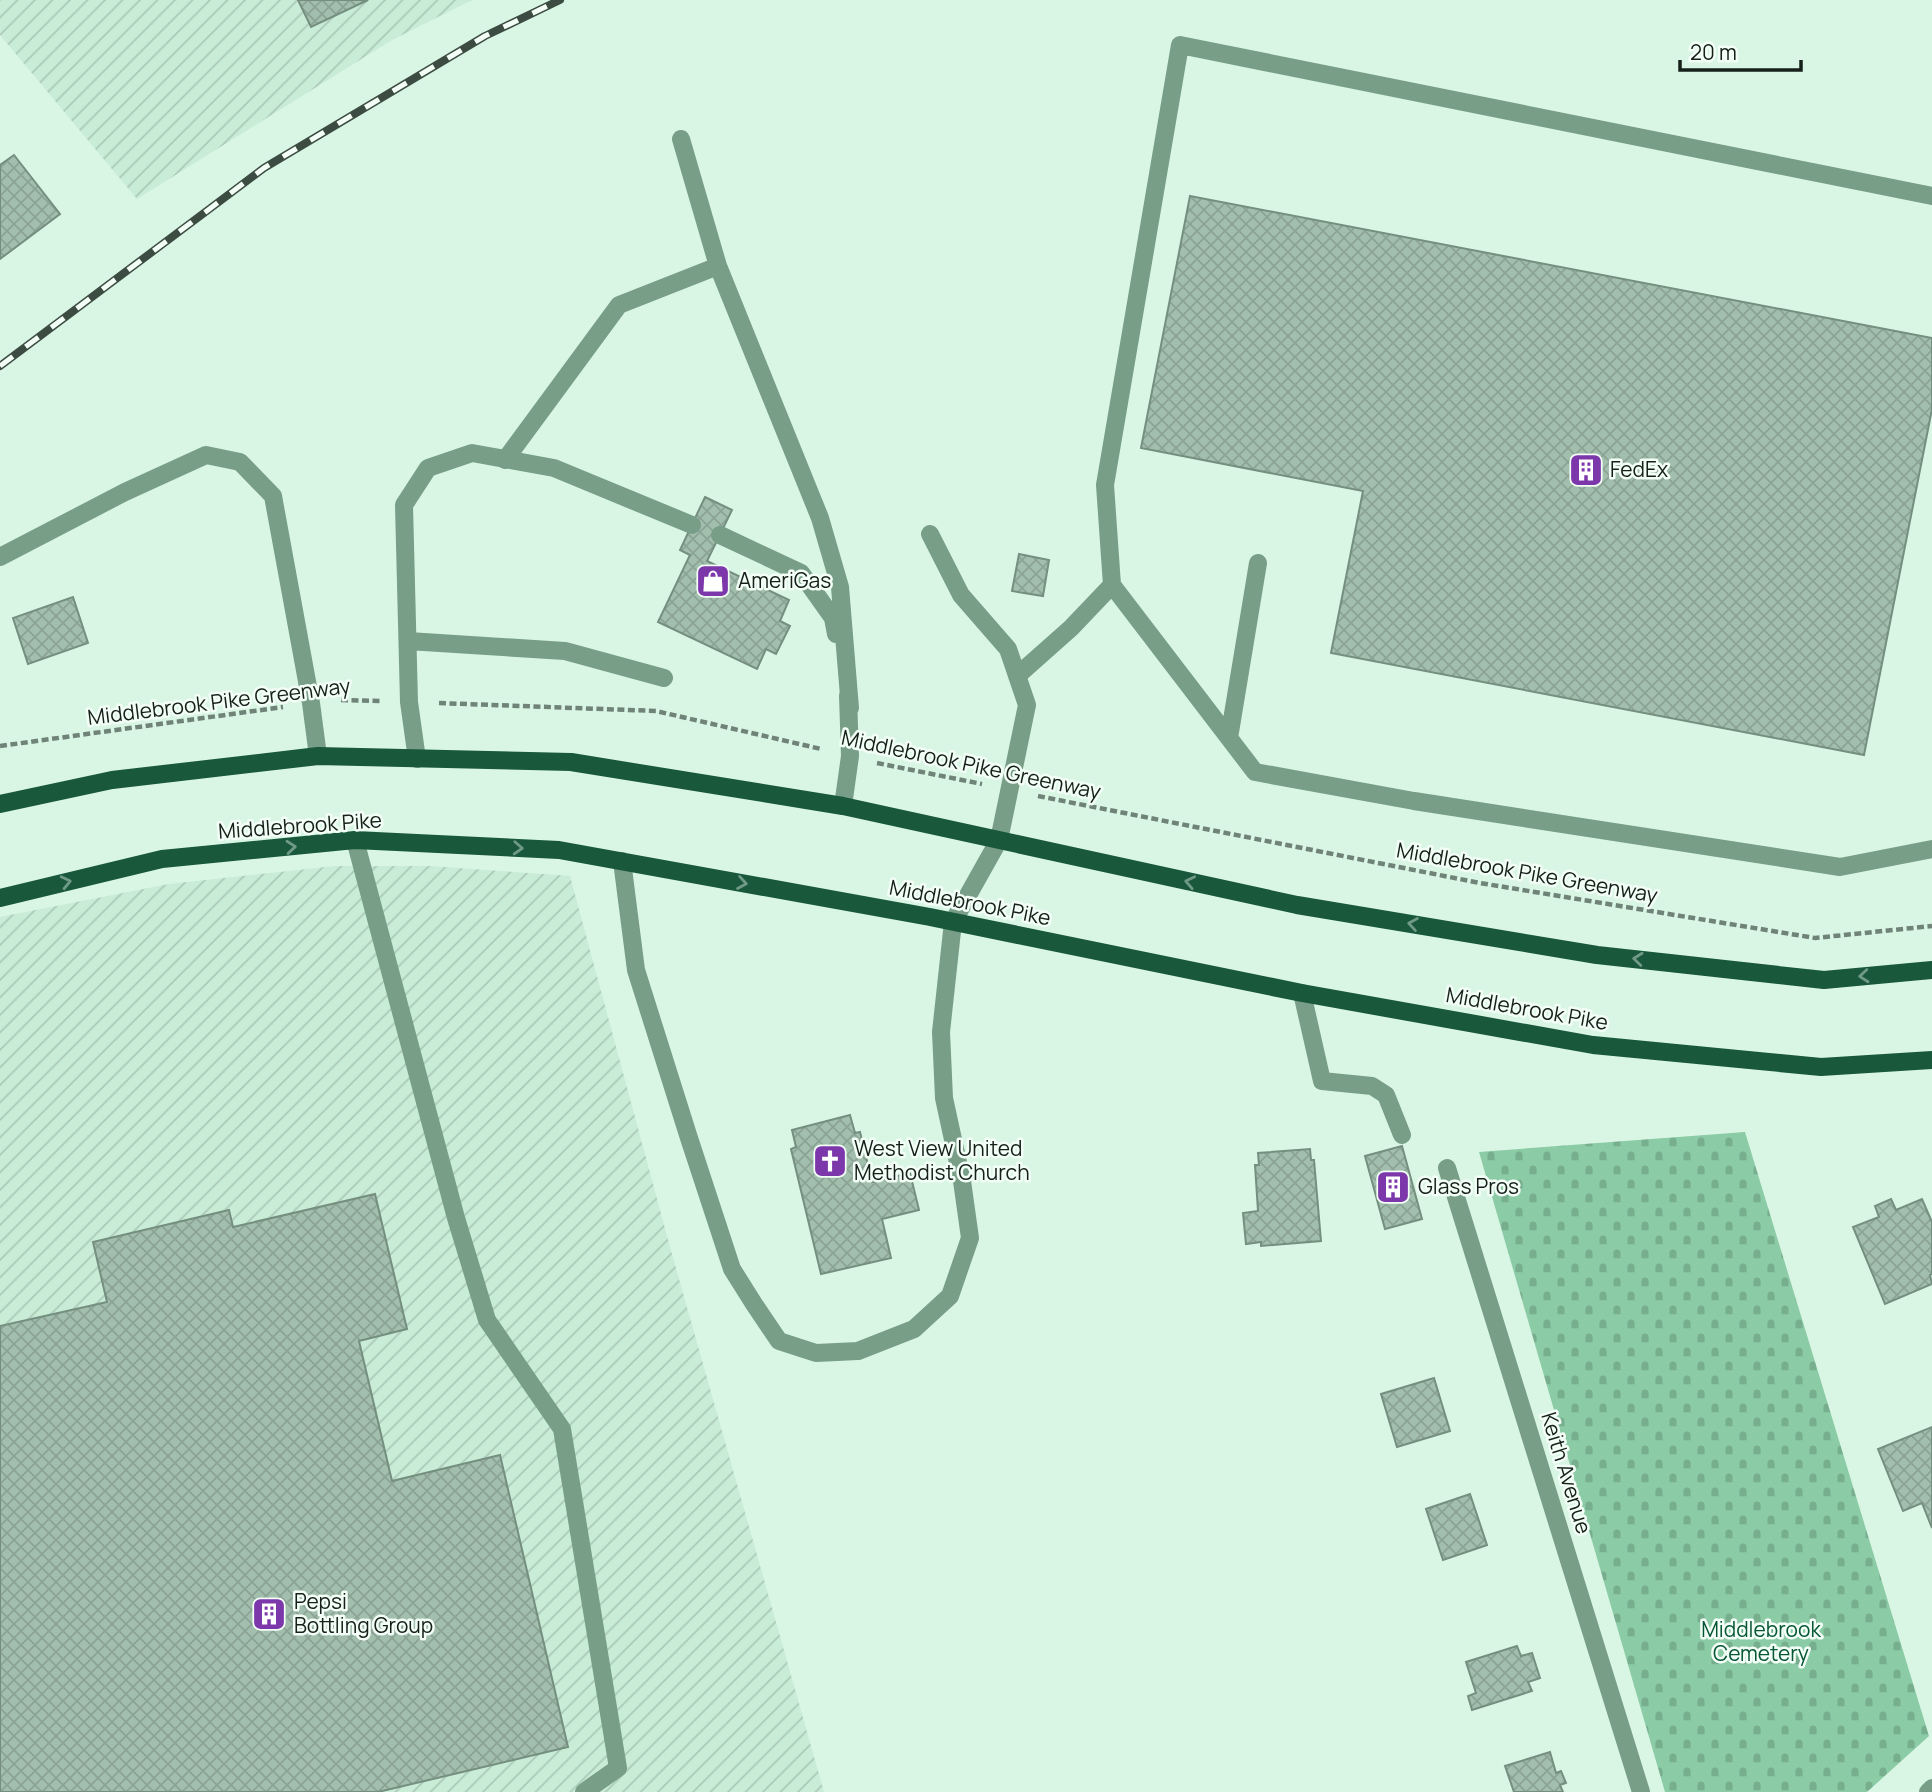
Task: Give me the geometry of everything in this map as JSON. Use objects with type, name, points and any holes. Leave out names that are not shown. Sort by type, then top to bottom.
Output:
[{"type":"main road","points":[[0,804],[112,780],[318,756],[571,762],[843,806],[1297,905],[1597,955],[1824,980],[1932,970]]},
{"type":"main road","name":"Middlebrook Pike","points":[[0,898],[162,859],[355,840],[559,850],[953,922],[1302,993],[1593,1045],[1821,1067],[1932,1060]]},
{"type":"street","points":[[1932,196],[1180,45],[1105,485],[1112,585],[1255,772],[1414,801],[1840,867],[1932,849]]},
{"type":"street","points":[[681,139],[718,266],[820,517],[840,587],[850,708],[850,756],[843,806]]},
{"type":"street","points":[[505,460],[619,305],[718,266]]},
{"type":"street","points":[[417,759],[409,702],[404,505],[428,468],[472,453],[554,468],[692,524]]},
{"type":"street","points":[[0,557],[125,492],[206,455],[240,462],[273,496],[311,703],[318,756]]},
{"type":"street","points":[[622,861],[636,970],[732,1269],[779,1341],[816,1353],[858,1351],[914,1329],[950,1296],[970,1238],[962,1181],[944,1098],[941,1032],[953,922],[999,840],[1027,705],[1007,649],[961,595],[930,534]]},
{"type":"street","points":[[720,535],[801,573],[833,618],[850,708]]},
{"type":"street","points":[[1229,738],[1258,563]]},
{"type":"street","points":[[1017,676],[1071,628],[1112,585]]},
{"type":"street","points":[[408,641],[565,651],[664,678]]},
{"type":"street","points":[[355,840],[456,1218],[487,1320],[562,1429],[618,1768],[584,1792]]},
{"type":"street","points":[[1302,993],[1322,1081],[1372,1086],[1386,1095],[1402,1135]]},
{"type":"street","name":"Keith Avenue","points":[[1447,1168],[1641,1792]]},
{"type":"street","points":[[1927,1792],[1932,1787]]},
{"type":"path","name":"Middlebrook Pike Greenway","points":[[0,746],[339,699],[656,711],[1009,790],[1480,883],[1815,938],[1932,926]]},
{"type":"shaded area","points":[[0,0],[472,0],[392,40],[137,199],[0,35]]},
{"type":"shaded area","points":[[335,866],[430,866],[570,876],[670,1247],[824,1792],[0,1792],[0,917],[169,884]]},
{"type":"green space","name":"Middlebrook Cemetery","points":[[1745,1132],[1929,1736],[1867,1792],[1665,1792],[1479,1152]]},
{"type":"building","points":[[298,0],[368,0],[311,27]]},
{"type":"building","points":[[14,155],[60,214],[0,259],[0,165]]},
{"type":"building","name":"FedEx","points":[[1190,196],[1932,338],[1932,409],[1864,755],[1331,653],[1363,491],[1141,448]]},
{"type":"building","name":"AmeriGas","points":[[705,497],[732,510],[707,561],[789,600],[780,621],[790,626],[776,654],[766,649],[757,669],[658,622],[690,555],[680,550]]},
{"type":"building","points":[[1019,554],[1049,560],[1043,596],[1012,591]]},
{"type":"building","points":[[73,597],[88,643],[28,664],[13,618]]},
{"type":"building","points":[[850,1115],[855,1133],[860,1132],[872,1182],[910,1173],[919,1210],[882,1219],[891,1258],[821,1274],[791,1149],[796,1147],[792,1130]]},
{"type":"building","name":"Glass Pros","points":[[1402,1146],[1422,1219],[1385,1229],[1365,1156]]},
{"type":"building","points":[[1310,1149],[1311,1160],[1314,1160],[1321,1241],[1261,1246],[1261,1242],[1246,1244],[1243,1213],[1258,1211],[1255,1165],[1259,1165],[1258,1153]]},
{"type":"building","name":"Pepsi Bottling Group","points":[[375,1194],[407,1329],[359,1341],[392,1481],[500,1455],[568,1747],[378,1792],[0,1792],[0,1326],[107,1302],[93,1242],[229,1210],[233,1227]]},
{"type":"building","points":[[1891,1199],[1896,1210],[1922,1199],[1932,1222],[1932,1284],[1885,1304],[1853,1227],[1879,1217],[1875,1206]]},
{"type":"building","points":[[1434,1378],[1450,1431],[1397,1447],[1381,1394]]},
{"type":"building","points":[[1932,1427],[1932,1528],[1922,1503],[1903,1511],[1878,1449]]},
{"type":"building","points":[[1470,1494],[1487,1545],[1443,1560],[1426,1509]]},
{"type":"building","points":[[1517,1646],[1521,1656],[1532,1653],[1540,1678],[1528,1682],[1532,1691],[1472,1710],[1468,1696],[1476,1693],[1466,1662]]},
{"type":"building","points":[[1550,1752],[1556,1773],[1561,1771],[1566,1783],[1560,1785],[1563,1792],[1514,1792],[1505,1766]]},
{"type":"railway","points":[[0,366],[264,168],[485,36],[560,0]]},
{"type":"place","name":"FedEx","points":[[1586,470]]},
{"type":"place","name":"AmeriGas","points":[[713,581]]},
{"type":"place","name":"West View United Methodist Church","points":[[830,1161]]},
{"type":"place","name":"Glass Pros","points":[[1393,1187]]},
{"type":"place","name":"Pepsi Bottling Group","points":[[269,1614]]}]
